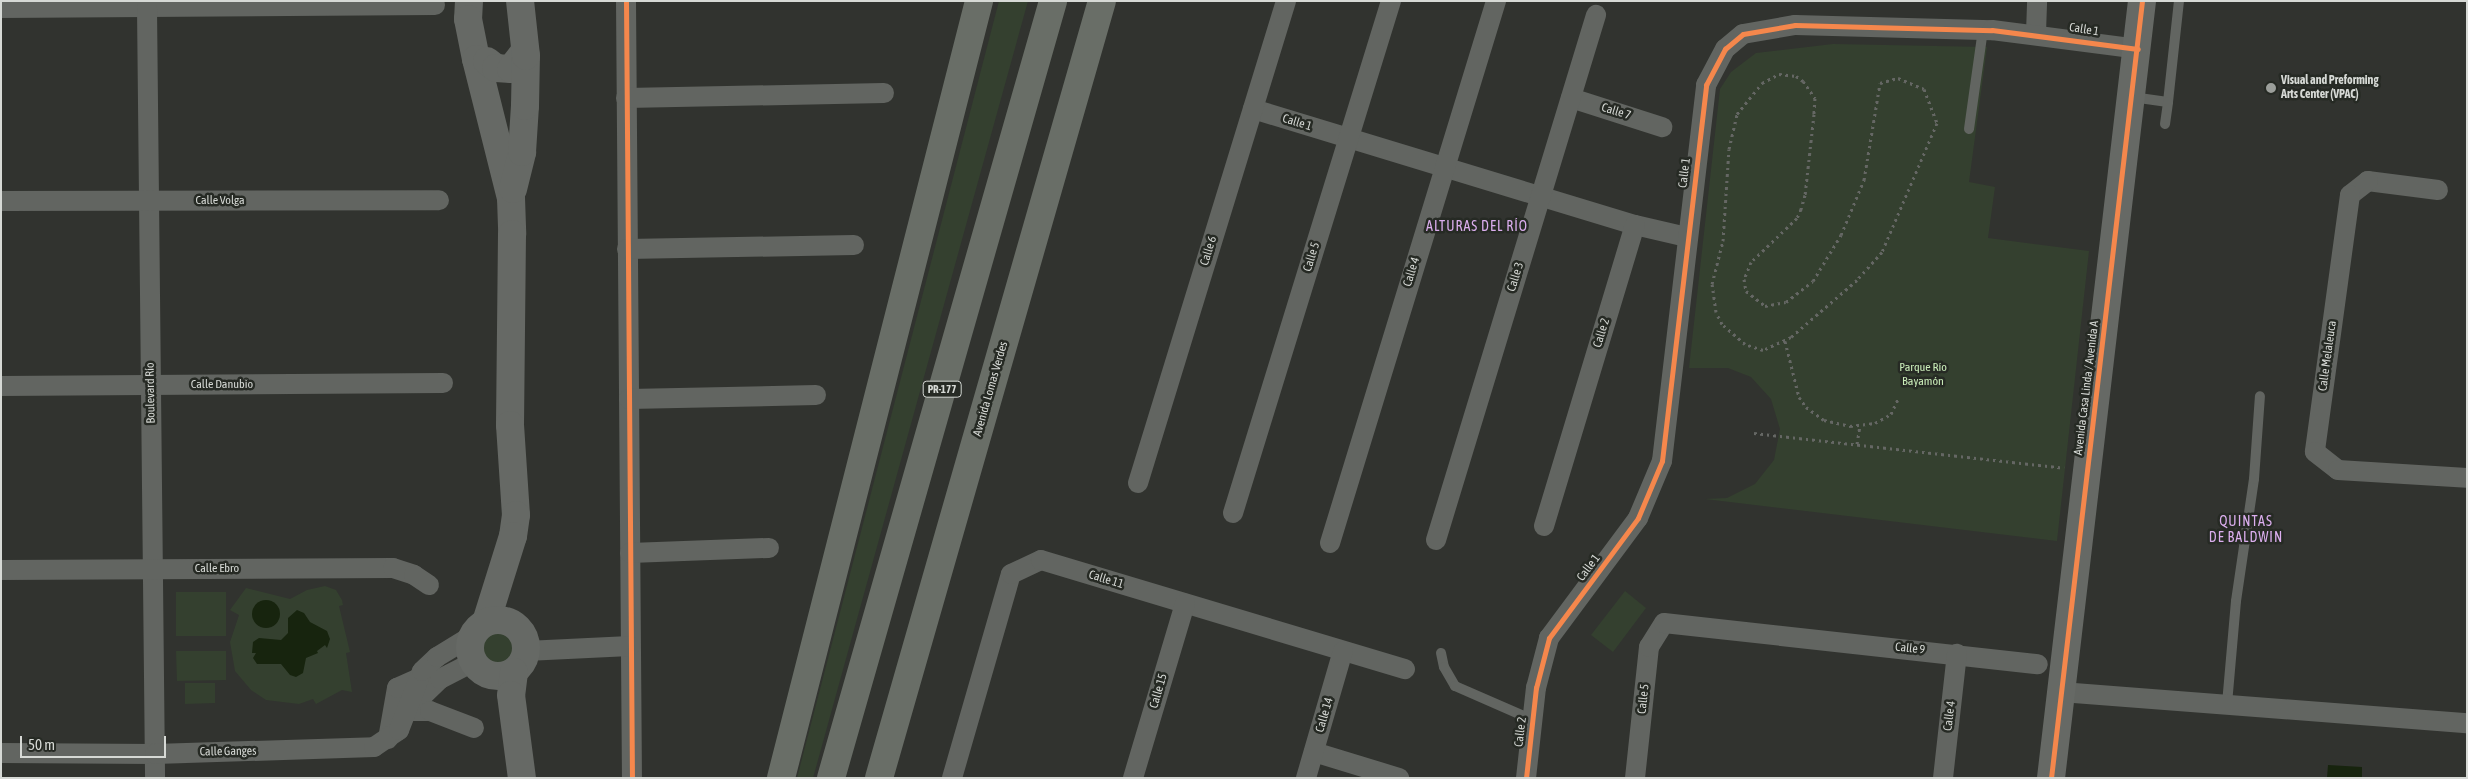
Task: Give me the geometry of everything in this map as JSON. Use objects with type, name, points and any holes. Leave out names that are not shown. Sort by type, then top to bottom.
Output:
[{"type":"highway","points":[[782,778],[979,1]]},
{"type":"highway","name":"PR-177","points":[[831,778],[1053,1]]},
{"type":"highway","name":"Avenida Lomas Verdes","points":[[879,778],[1102,1]]},
{"type":"highway","points":[[1089,46],[1113,1]]},
{"type":"street","points":[[469,1],[468,19],[476,59],[495,126],[511,198],[510,424],[516,515],[513,536],[470,653],[480,668],[521,769]]},
{"type":"street","points":[[482,1],[495,126]]},
{"type":"street","points":[[511,198],[522,152],[525,51],[520,1]]},
{"type":"street","points":[[626,1],[632,778]]},
{"type":"street","name":"Calle 5","points":[[1233,513],[1390,1]]},
{"type":"street","name":"Calle 4","points":[[1330,543],[1496,1]]},
{"type":"street","points":[[2036,33],[2037,1]]},
{"type":"street","name":"Avenida Casa Linda / Avenida A","points":[[2051,778],[2138,49],[2142,1]]},
{"type":"street","points":[[1,8],[435,5]]},
{"type":"street","name":"Boulevard Río","points":[[147,8],[155,778]]},
{"type":"street","name":"Calle 6","points":[[1138,483],[1283,10]]},
{"type":"street","name":"Calle 3","points":[[1436,540],[1596,15]]},
{"type":"street","name":"Calle 1","points":[[1536,688],[1549,638],[1638,518],[1662,461],[1706,85],[1725,50],[1743,34],[1795,25],[1983,29],[2036,33],[2138,49]]},
{"type":"street","points":[[487,61],[496,68],[511,69],[525,51]]},
{"type":"street","points":[[626,98],[884,93]]},
{"type":"street","name":"Calle 7","points":[[1570,98],[1662,127]]},
{"type":"street","name":"Calle 1","points":[[1253,109],[1635,225],[1687,237]]},
{"type":"street","name":"Calle Melaleuca","points":[[2438,190],[2368,181],[2350,195],[2315,452],[2338,470],[2467,478]]},
{"type":"street","name":"Calle Volga","points":[[1,201],[439,200]]},
{"type":"street","name":"Calle 2","points":[[1544,526],[1635,225]]},
{"type":"street","points":[[627,249],[854,245]]},
{"type":"street","name":"Calle Danubio","points":[[1,386],[443,383]]},
{"type":"street","points":[[629,399],[816,394]]},
{"type":"street","points":[[513,536],[516,557],[511,595],[513,624]]},
{"type":"street","points":[[630,553],[768,548]]},
{"type":"street","name":"Calle 11","points":[[952,778],[1012,574],[1041,560],[1405,669]]},
{"type":"street","name":"Calle Ebro","points":[[1,570],[392,568],[414,574],[429,585]]},
{"type":"street","name":"Calle 15","points":[[1133,778],[1184,604]]},
{"type":"street","points":[[388,740],[399,730],[419,678],[437,657],[479,628],[505,620],[513,624],[525,638],[511,695],[521,769]]},
{"type":"street","name":"Calle 5","points":[[1635,778],[1649,647],[1664,624]]},
{"type":"street","name":"Calle 9","points":[[1664,624],[2038,664]]},
{"type":"street","points":[[407,711],[440,679],[480,668],[496,677],[520,662],[630,646]]},
{"type":"street","name":"Calle 14","points":[[1306,778],[1343,651]]},
{"type":"street","name":"Calle 4","points":[[1942,778],[1958,654]]},
{"type":"street","points":[[388,740],[397,688],[419,678]]},
{"type":"street","name":"Calle 2","points":[[1526,778],[1536,688]]},
{"type":"street","points":[[2061,692],[2467,723]]},
{"type":"street","points":[[407,711],[430,711],[474,728]]},
{"type":"street","name":"Calle Ganges","points":[[1,753],[155,754],[359,750],[388,740]]},
{"type":"street","points":[[1314,752],[1399,778]]},
{"type":"lane","points":[[2165,124],[2179,1]]},
{"type":"lane","points":[[1969,129],[1983,29]]},
{"type":"lane","points":[[2132,97],[2168,102]]},
{"type":"lane","points":[[2227,704],[2236,601],[2254,479],[2260,396]]},
{"type":"lane","points":[[1441,653],[1444,667],[1456,686],[1533,720]]},
{"type":"path","points":[[1779,74],[1796,76],[1803,81],[1815,98],[1805,195],[1800,209],[1796,218],[1751,262],[1744,279],[1746,291],[1753,298],[1765,306],[1777,306],[1813,281],[1852,214],[1866,169],[1880,83],[1898,78],[1924,89],[1933,108],[1937,123],[1935,133],[1882,252],[1857,280],[1785,341],[1763,350],[1745,344],[1722,324],[1712,298],[1712,284],[1726,216],[1729,148],[1736,114],[1762,83],[1779,74]]},
{"type":"path","points":[[1785,341],[1795,385],[1806,407],[1824,420],[1860,426],[1884,420],[1891,414],[1898,399]]},
{"type":"path","points":[[1857,444],[1860,426]]},
{"type":"path","points":[[1754,432],[2088,471]]},
{"type":"green space","points":[[999,1],[1028,1],[813,778],[797,778]]},
{"type":"green space","name":"Parque Río Bayamón","points":[[1833,44],[1987,47],[1969,182],[1995,187],[1988,238],[2089,251],[2057,541],[1705,499],[1727,498],[1755,484],[1774,460],[1780,429],[1771,399],[1751,377],[1728,368],[1689,368],[1720,89],[1731,72],[1756,53]]},
{"type":"green space","points":[[325,586],[336,590],[342,600],[343,605],[339,606],[350,652],[346,653],[352,692],[342,690],[316,704],[313,699],[299,704],[266,700],[251,690],[235,671],[230,642],[239,615],[230,610],[246,588],[290,599],[307,590]]},
{"type":"green space","points":[[1625,591],[1646,608],[1613,652],[1591,635]]},
{"type":"green space","points":[[176,592],[226,592],[226,636],[176,636]]},
{"type":"green space","points":[[497,630],[510,636],[516,649],[510,662],[497,668],[484,662],[478,649],[484,636]]},
{"type":"green space","points":[[176,651],[226,651],[226,680],[177,681]]},
{"type":"green space","points":[[185,683],[215,683],[215,703],[185,704]]},
{"type":"shaded area","points":[[266,600],[276,604],[280,614],[276,624],[266,628],[256,624],[252,614],[256,604]]},
{"type":"shaded area","points":[[297,610],[304,613],[310,622],[327,631],[330,639],[327,648],[325,645],[317,651],[318,653],[306,658],[303,673],[296,677],[290,675],[281,664],[257,664],[253,658],[256,653],[252,653],[253,642],[259,638],[281,640],[288,633],[288,618]]},
{"type":"shaded area","points":[[2328,765],[2362,767],[2362,778],[2327,778]]},
{"type":"cycle path","points":[[626,1],[632,778]]},
{"type":"cycle path","points":[[2051,778],[2142,1]]},
{"type":"cycle path","points":[[1526,778],[1536,688],[1549,638],[1638,518],[1662,461],[1706,85],[1725,49],[1743,34],[1795,25],[1992,30],[2138,49]]},
{"type":"place","name":"Visual and Preforming Arts Center (VPAC)","points":[[2271,88]]},
{"type":"district","name":"ALTURAS DEL RÍO","points":[[1477,226]]},
{"type":"district","name":"QUINTAS DE BALDWIN","points":[[2246,530]]}]
